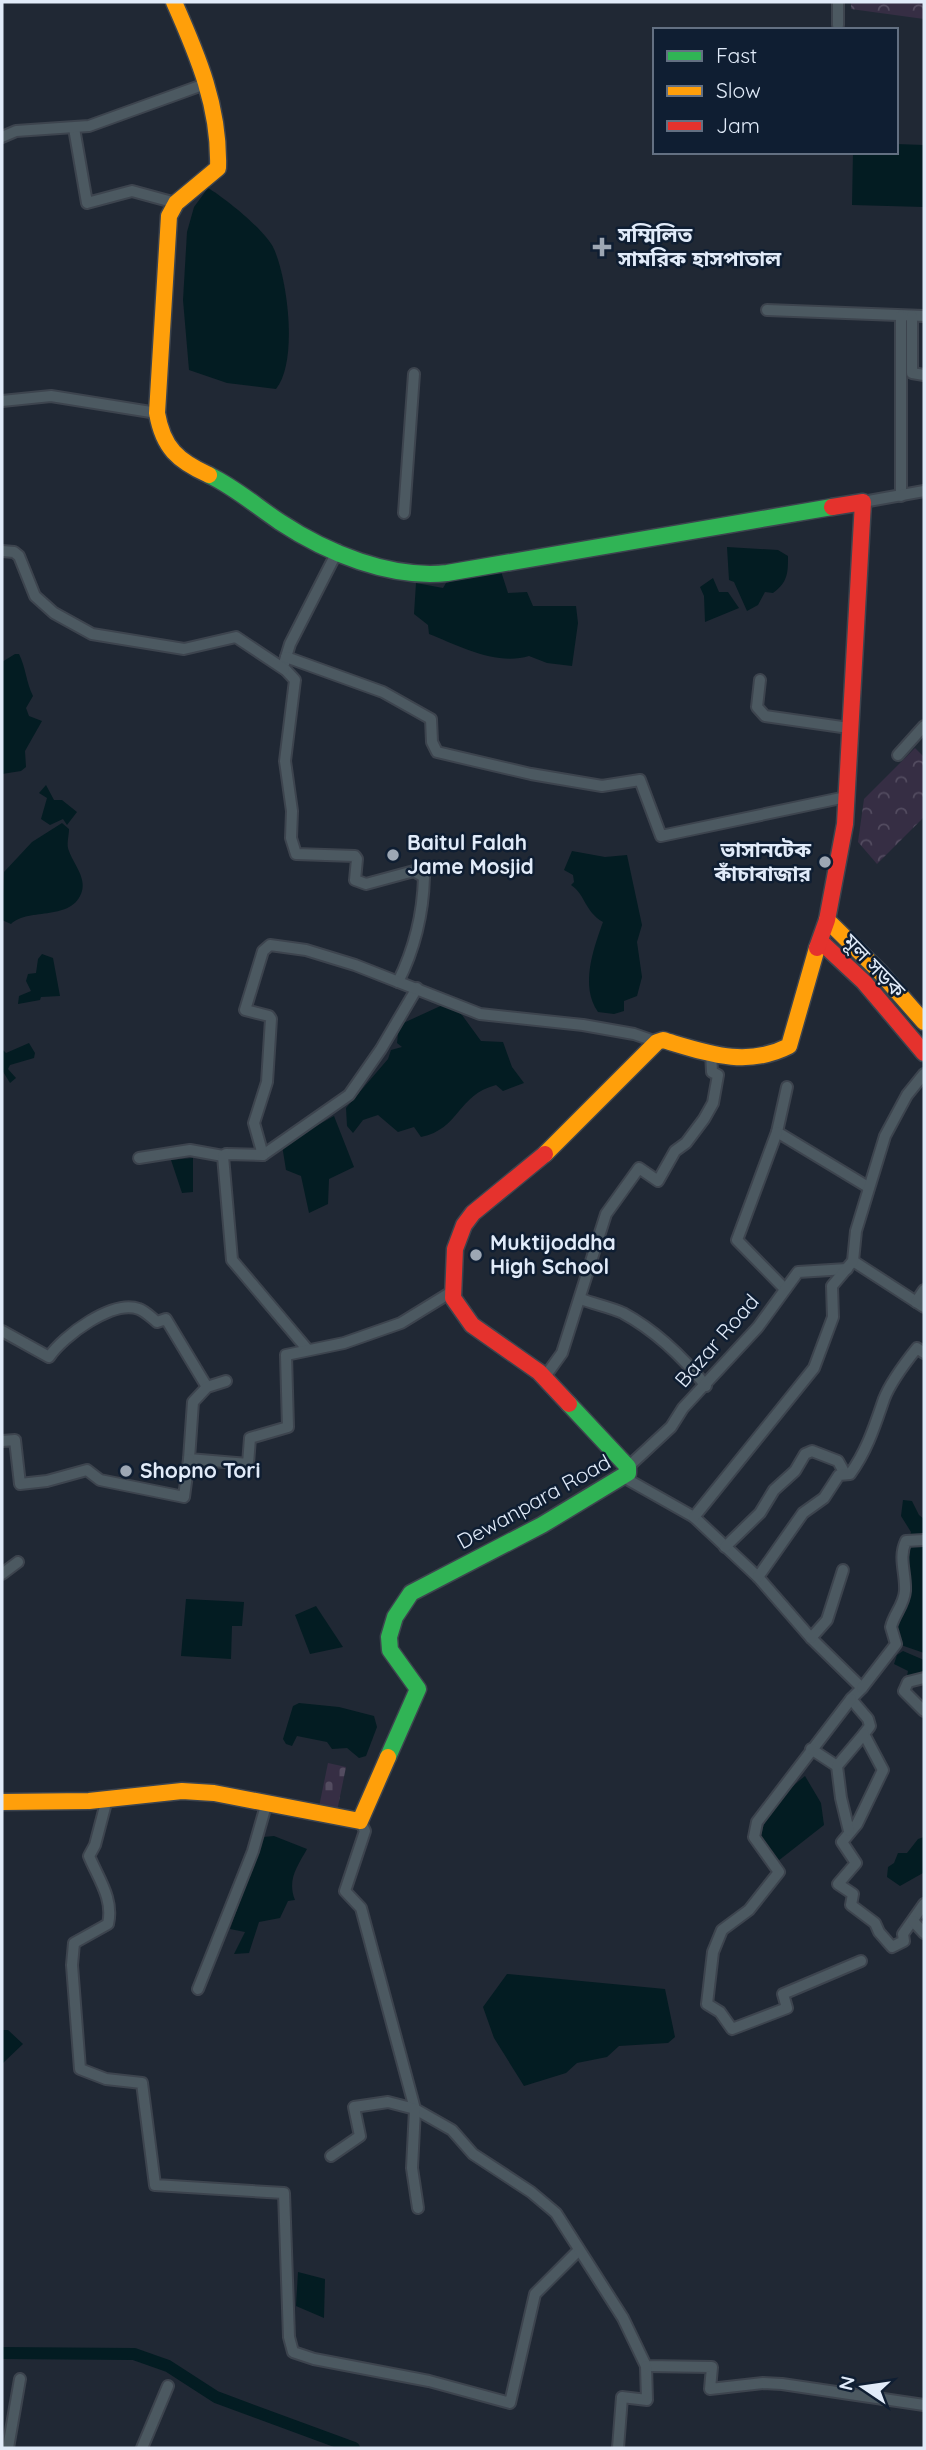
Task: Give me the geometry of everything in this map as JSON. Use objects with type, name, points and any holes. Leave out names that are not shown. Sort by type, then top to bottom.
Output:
[{"type":"street","points":[[174,2],[208,83],[219,128],[218,168],[176,203],[169,216],[166,233],[157,413],[159,437],[167,450],[182,462],[247,496],[284,525],[338,550],[392,569],[441,576],[505,560],[633,543],[924,491]]},
{"type":"street","points":[[838,2],[838,25]]},
{"type":"street","points":[[2,137],[16,131],[89,126],[208,83]]},
{"type":"street","points":[[74,128],[87,203],[132,191],[176,203]]},
{"type":"street","points":[[767,310],[912,316]]},
{"type":"street","points":[[912,316],[912,373],[924,375]]},
{"type":"street","points":[[901,496],[912,316]]},
{"type":"street","points":[[404,513],[414,374]]},
{"type":"street","points":[[2,401],[51,396],[157,413]]},
{"type":"street","points":[[189,1458],[248,1464],[250,1437],[288,1427],[286,1355],[344,1343],[401,1323],[453,1291],[455,1249],[464,1225],[473,1213],[541,1158],[657,1042],[663,1040],[749,1062],[774,1056],[789,1046],[827,920],[845,824],[863,502]]},
{"type":"street","points":[[284,669],[286,657],[338,550]]},
{"type":"street","points":[[2,551],[19,556],[35,596],[54,613],[92,634],[184,649],[236,637],[284,669],[295,680],[285,761],[293,850],[304,855],[355,856],[355,880],[358,883],[366,884],[414,871],[424,877],[424,900],[412,954],[398,982]]},
{"type":"street","points":[[286,657],[383,692],[431,719],[432,742],[437,752],[531,774],[603,786],[640,780],[661,836],[846,797]]},
{"type":"street","points":[[760,680],[757,707],[765,716],[849,728]]},
{"type":"street","points":[[898,755],[924,726]]},
{"type":"street","name":"মূল সড়ক","points":[[827,920],[880,972],[924,1023]]},
{"type":"street","name":"মূল সড়ক","points":[[820,941],[864,982],[924,1053]]},
{"type":"street","points":[[263,1155],[254,1124],[267,1082],[271,1019],[269,1016],[245,1010],[263,951],[270,945],[306,950],[417,988],[480,1014],[583,1025],[634,1034],[657,1042]]},
{"type":"street","points":[[139,1158],[190,1150],[223,1156],[263,1155],[349,1094],[381,1049],[417,988]]},
{"type":"street","points":[[544,1378],[562,1353],[606,1214],[617,1196],[639,1168],[658,1181],[675,1151],[696,1131],[713,1103],[718,1075],[712,1072],[711,1053]]},
{"type":"street","points":[[694,1517],[814,1368],[833,1317],[832,1286],[850,1265],[868,1187],[891,1123],[906,1095],[924,1074]]},
{"type":"street","points":[[785,1289],[737,1240],[777,1132],[788,1087]]},
{"type":"street","points":[[777,1132],[868,1187]]},
{"type":"street","points":[[223,1156],[232,1260],[308,1350]]},
{"type":"street","points":[[850,1265],[920,1304],[924,1290]]},
{"type":"street","name":"Bazar Road","points":[[626,1472],[671,1427],[683,1408],[758,1327],[798,1272],[850,1265]]},
{"type":"street","name":"Dewanpara Road","points":[[360,1821],[418,1689],[390,1650],[389,1637],[395,1617],[411,1593],[626,1472],[544,1378],[472,1325],[453,1298],[453,1291]]},
{"type":"street","points":[[581,1299],[623,1313],[655,1335],[683,1357],[706,1386]]},
{"type":"street","points":[[2,1331],[49,1357],[64,1339],[77,1329],[118,1308],[139,1309],[157,1322],[166,1319],[207,1387]]},
{"type":"street","points":[[725,1547],[760,1513],[774,1490],[795,1471],[805,1454],[812,1451],[838,1461],[844,1472],[850,1474],[878,1424],[891,1384],[921,1351],[924,1338]]},
{"type":"street","points":[[2,1441],[15,1440],[20,1484],[47,1481],[87,1470],[100,1480],[184,1497],[193,1402],[207,1387],[226,1381]]},
{"type":"street","points":[[626,1472],[694,1517],[758,1577],[811,1638],[862,1688]]},
{"type":"street","points":[[758,1577],[803,1513],[824,1498],[844,1472]]},
{"type":"street","points":[[861,1961],[783,1994],[787,2008],[732,2029],[720,2012],[707,2004],[713,1952],[722,1930],[750,1910],[779,1872],[754,1837],[757,1822],[850,1699],[862,1688],[896,1644],[891,1627],[902,1608],[905,1591],[903,1547],[906,1541],[924,1540]]},
{"type":"street","points":[[2,1574],[18,1562]]},
{"type":"street","points":[[811,1638],[827,1620],[843,1570]]},
{"type":"street","points":[[924,1678],[908,1682],[904,1691],[924,1711]]},
{"type":"street","points":[[849,1832],[841,1798],[838,1766],[870,1726],[868,1719],[850,1699]]},
{"type":"street","points":[[864,1734],[883,1770],[883,1778],[857,1824],[842,1842],[856,1863],[838,1884],[853,1894],[851,1905],[875,1923],[892,1947],[904,1941],[902,1934],[924,1904]]},
{"type":"street","points":[[811,1749],[838,1766]]},
{"type":"street","points":[[2,1802],[107,1800],[183,1791],[267,1802],[360,1821],[365,1831],[345,1891],[361,1908],[415,2109],[412,2168],[418,2208]]},
{"type":"street","points":[[107,1800],[96,1845],[90,1848],[89,1856],[108,1897],[108,1924],[74,1943],[72,1965],[80,2069],[106,2080],[142,2083],[155,2185],[284,2193],[289,2337],[293,2352],[314,2359],[429,2381],[510,2403],[535,2294],[579,2250]]},
{"type":"street","points":[[198,1989],[253,1851],[267,1802]]},
{"type":"street","points":[[913,1921],[924,1933]]},
{"type":"street","points":[[331,2156],[360,2136],[354,2107],[388,2102],[415,2109],[452,2130],[472,2154],[546,2203],[563,2223],[623,2318],[646,2366],[647,2400],[622,2397],[618,2448]]},
{"type":"street","points":[[646,2366],[712,2367],[710,2389],[763,2383],[782,2384],[924,2405]]},
{"type":"street","points":[[8,2448],[20,2379]]},
{"type":"street","points":[[142,2448],[167,2386]]},
{"type":"green space","points":[[851,2],[924,2],[924,19],[851,9]]},
{"type":"green space","points":[[915,748],[924,757],[924,817],[877,864],[858,842],[864,799]]},
{"type":"green space","points":[[328,1763],[346,1767],[337,1811],[319,1807]]},
{"type":"shaded area","points":[[898,144],[924,145],[924,207],[852,205],[853,154],[898,154]]},
{"type":"shaded area","points":[[208,188],[263,233],[274,249],[279,263],[287,300],[289,341],[283,377],[276,389],[227,383],[189,370],[183,300],[187,232],[194,207]]},
{"type":"shaded area","points":[[727,547],[778,550],[788,556],[787,572],[782,585],[773,593],[765,592],[758,605],[747,611],[734,582],[729,580]]},
{"type":"shaded area","points":[[499,565],[508,593],[527,592],[533,606],[576,606],[578,623],[572,666],[547,663],[529,656],[491,657],[465,649],[429,634],[428,625],[414,614],[416,583],[443,588],[449,578]]},
{"type":"shaded area","points":[[713,578],[719,592],[728,592],[739,608],[705,622],[704,596],[700,587]]},
{"type":"shaded area","points":[[19,654],[33,696],[26,708],[29,716],[42,721],[25,751],[26,767],[21,771],[2,774],[2,662]]},
{"type":"shaded area","points":[[46,785],[54,800],[62,800],[77,812],[67,825],[63,819],[50,825],[41,819],[47,798],[39,793]]},
{"type":"shaded area","points":[[62,823],[69,829],[68,849],[83,886],[77,901],[60,911],[28,916],[11,924],[2,920],[4,872],[32,842]]},
{"type":"shaded area","points":[[572,851],[605,857],[627,855],[642,925],[637,942],[642,977],[637,996],[624,1001],[624,1011],[614,1014],[598,1012],[590,991],[590,968],[603,922],[592,913],[580,893],[571,885],[574,882],[573,875],[564,870]]},
{"type":"shaded area","points":[[42,954],[53,958],[60,996],[41,997],[40,1000],[18,1004],[19,996],[31,991],[26,981],[28,974],[36,973],[38,959]]},
{"type":"shaded area","points":[[447,1003],[462,1015],[481,1041],[503,1042],[512,1067],[524,1083],[503,1091],[496,1085],[483,1090],[473,1096],[444,1127],[421,1137],[414,1127],[398,1132],[378,1115],[363,1120],[353,1133],[347,1126],[346,1108],[388,1059],[391,1050],[402,1047],[397,1043],[399,1025]]},
{"type":"shaded area","points":[[29,1043],[35,1053],[34,1058],[10,1065],[8,1069],[16,1078],[10,1083],[2,1070],[2,1049],[6,1053]]},
{"type":"shaded area","points":[[334,1116],[354,1167],[329,1179],[328,1204],[309,1213],[301,1176],[286,1170],[282,1145]]},
{"type":"shaded area","points":[[193,1158],[193,1192],[182,1193],[171,1160]]},
{"type":"shaded area","points":[[903,1500],[912,1501],[924,1519],[924,1538],[910,1536],[911,1532],[901,1516]]},
{"type":"shaded area","points":[[911,1542],[924,1543],[924,1653],[901,1645],[895,1622]]},
{"type":"shaded area","points":[[186,1599],[244,1602],[242,1626],[232,1626],[231,1659],[181,1656]]},
{"type":"shaded area","points":[[316,1606],[343,1647],[310,1654],[295,1615]]},
{"type":"shaded area","points":[[903,1651],[924,1660],[924,1672],[916,1679],[907,1676],[908,1671],[894,1664],[897,1655]]},
{"type":"shaded area","points":[[299,1703],[339,1707],[374,1716],[377,1727],[366,1756],[359,1758],[347,1748],[332,1749],[327,1742],[297,1736],[292,1746],[286,1744],[283,1739],[293,1706]]},
{"type":"shaded area","points":[[805,1776],[821,1803],[824,1825],[778,1861],[761,1838],[762,1829],[777,1804]]},
{"type":"shaded area","points":[[274,1836],[307,1849],[293,1880],[295,1900],[288,1901],[280,1918],[259,1922],[249,1953],[234,1954],[245,1932],[230,1929],[263,1837]]},
{"type":"shaded area","points":[[924,1837],[923,1873],[900,1886],[887,1877],[888,1867],[894,1863],[898,1853],[907,1853],[918,1839]]},
{"type":"shaded area","points":[[507,1974],[665,1989],[675,2037],[668,2043],[619,2046],[607,2057],[577,2063],[566,2073],[524,2086],[494,2038],[483,2007]]},
{"type":"shaded area","points":[[2,2030],[8,2030],[23,2044],[2,2064]]},
{"type":"shaded area","points":[[298,2272],[325,2279],[324,2318],[296,2306]]},
{"type":"waterway","points":[[2,2353],[134,2354],[168,2366],[216,2397],[354,2448]]},
{"type":"traffic: fast","points":[[209,475],[318,544],[382,568],[425,574],[447,573],[832,507]]},
{"type":"traffic: fast","points":[[388,1757],[418,1689],[390,1650],[389,1637],[395,1617],[411,1593],[542,1525],[628,1473],[628,1467],[569,1404]]},
{"type":"traffic: slow","points":[[174,2],[206,83],[215,124],[218,168],[176,203],[169,216],[157,413],[163,435],[174,452],[209,475]]},
{"type":"traffic: slow","points":[[827,920],[880,972],[924,1022]]},
{"type":"traffic: slow","points":[[545,1154],[657,1042],[663,1040],[711,1053],[742,1057],[773,1053],[789,1046],[817,948]]},
{"type":"traffic: slow","points":[[2,1802],[89,1801],[182,1791],[214,1793],[360,1821],[388,1757]]},
{"type":"traffic: jam","points":[[817,948],[827,920],[845,824],[863,502],[832,507]]},
{"type":"traffic: jam","points":[[820,941],[864,982],[924,1053]]},
{"type":"traffic: jam","points":[[545,1154],[473,1213],[464,1225],[455,1249],[453,1298],[472,1325],[539,1372],[569,1404]]},
{"type":"place","name":"সম্মিলিত সামরিক হাসপাতাল","points":[[602,247]]},
{"type":"place","name":"Baitul Falah Jame Mosjid","points":[[393,855]]},
{"type":"place","name":"ভাসানটেক কাঁচাবাজার","points":[[825,862]]},
{"type":"place","name":"Muktijoddha High School","points":[[476,1255]]},
{"type":"place","name":"Shopno Tori","points":[[126,1471]]}]
